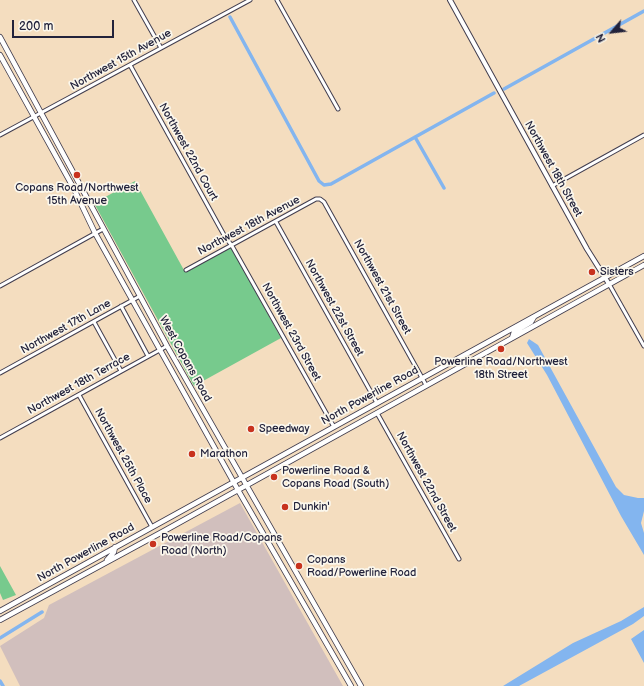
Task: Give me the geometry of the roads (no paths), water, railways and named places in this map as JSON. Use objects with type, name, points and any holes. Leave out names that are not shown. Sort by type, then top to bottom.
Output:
[{"type":"main road","name":"West Copans Road","points":[[0,37],[42,112],[103,229],[167,346],[361,686]]},
{"type":"main road","name":"West Copans Road","points":[[0,55],[73,187],[94,233],[238,490],[351,686]]},
{"type":"main road","name":"North Powerline Road","points":[[2,610],[233,481],[644,256]]},
{"type":"main road","name":"North Powerline Road","points":[[0,618],[247,486],[644,264]]},
{"type":"main road","points":[[512,338],[514,332],[531,322],[534,317]]},
{"type":"main road","points":[[338,435],[338,429],[342,422]]},
{"type":"main road","points":[[102,564],[114,552],[115,547]]},
{"type":"main road","points":[[8,615],[10,608],[18,601]]},
{"type":"main road","points":[[0,618],[2,610]]},
{"type":"street","points":[[134,0],[161,48]]},
{"type":"street","name":"Northwest 15th Avenue","points":[[0,135],[250,0]]},
{"type":"street","points":[[277,0],[338,109]]},
{"type":"street","name":"Northwest 18th Street","points":[[450,0],[587,249],[606,277],[644,346]]},
{"type":"street","name":"Northwest 22nd Court","points":[[130,65],[224,235],[232,246]]},
{"type":"street","points":[[552,186],[644,135]]},
{"type":"street","name":"Northwest 18th Avenue","points":[[186,270],[316,199],[320,199]]},
{"type":"street","name":"Northwest 21st Street","points":[[320,199],[324,202],[426,385]]},
{"type":"street","name":"Northwest 22st Street","points":[[276,222],[377,403]]},
{"type":"street","points":[[0,286],[103,229]]},
{"type":"street","name":"Northwest 23rd Street","points":[[232,246],[334,427]]},
{"type":"street","name":"Northwest 17th Lane","points":[[0,373],[140,296]]},
{"type":"street","points":[[121,306],[148,356]]},
{"type":"street","points":[[94,322],[121,370]]},
{"type":"street","name":"Northwest 18th Terrace","points":[[0,438],[167,346]]},
{"type":"street","name":"Northwest 25th Place","points":[[78,395],[152,527]]},
{"type":"street","name":"Northwest 22nd Street","points":[[377,413],[459,560]]},
{"type":"water","points":[[529,339],[538,345],[616,487],[624,495],[644,498],[644,511],[641,523],[644,533],[644,555],[621,516],[547,375],[527,343]]},
{"type":"water","points":[[644,607],[644,616],[633,624],[519,686],[503,686],[573,643],[621,621]]},
{"type":"water","points":[[644,630],[644,663],[631,639]]},
{"type":"waterway","points":[[504,89],[644,11]]},
{"type":"waterway","points":[[230,17],[319,181],[324,185],[331,184],[494,93]]},
{"type":"waterway","points":[[415,137],[444,188]]},
{"type":"waterway","points":[[0,638],[42,612]]},
{"type":"waterway","points":[[0,681],[3,686]]},
{"type":"place","name":"Copans Road/Northwest 15th Avenue","points":[[77,175]]},
{"type":"place","name":"Sisters","points":[[592,272]]},
{"type":"place","name":"Powerline Road/Northwest 18th Street","points":[[501,349]]},
{"type":"place","name":"Speedway","points":[[251,429]]},
{"type":"place","name":"Marathon","points":[[192,454]]},
{"type":"place","name":"Powerline Road & Copans Road (South)","points":[[274,477]]},
{"type":"place","name":"Dunkin'","points":[[285,507]]},
{"type":"place","name":"Powerline Road/Copans Road (North)","points":[[153,544]]},
{"type":"place","name":"Copans Road/Powerline Road","points":[[299,566]]}]
